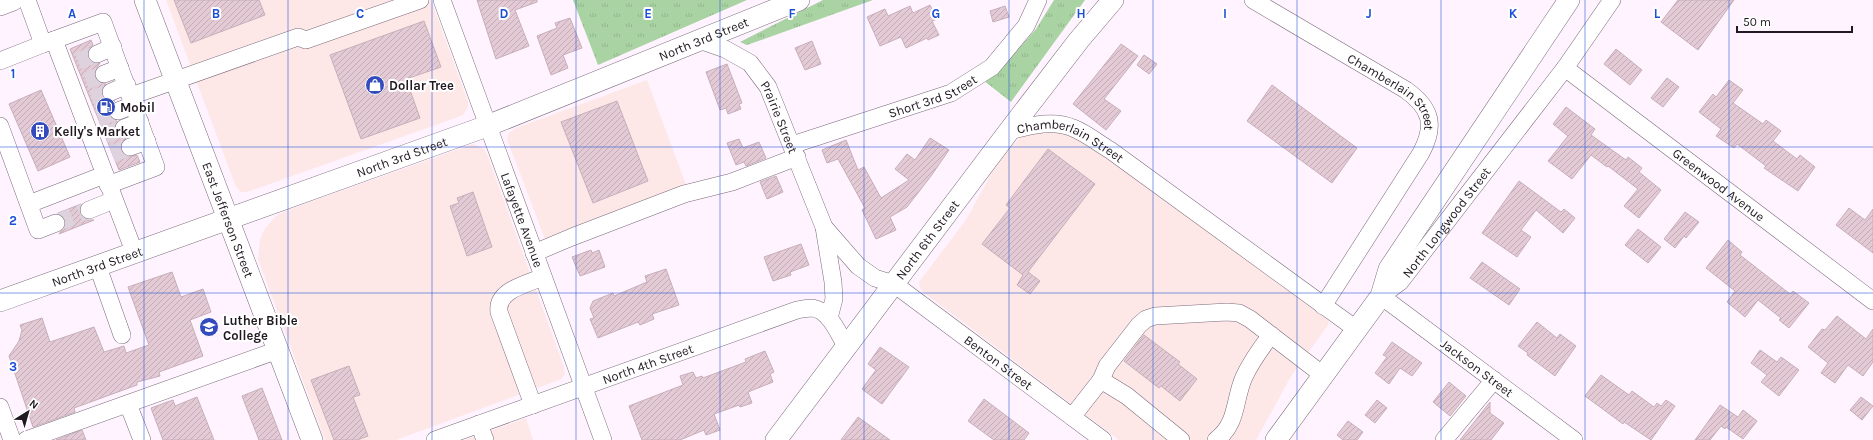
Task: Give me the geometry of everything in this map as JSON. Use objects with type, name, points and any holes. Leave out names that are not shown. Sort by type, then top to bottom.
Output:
[{"type":"main road","points":[[0,5],[13,0]]},
{"type":"main road","name":"East Jefferson Street","points":[[145,0],[312,440]]},
{"type":"main road","name":"North 3rd Street","points":[[0,301],[135,254],[487,126],[799,0]]},
{"type":"main road","points":[[1079,40],[1102,0]]},
{"type":"main road","points":[[1079,40],[1113,0]]},
{"type":"main road","points":[[1381,296],[1389,269],[1570,0]]},
{"type":"main road","name":"North 6th Street","points":[[776,440],[1079,40]]},
{"type":"main road","name":"North Longwood Street","points":[[1276,440],[1381,296]]},
{"type":"street","points":[[27,0],[48,42],[71,64],[105,157],[109,187],[135,254]]},
{"type":"street","points":[[111,92],[130,95],[298,36],[306,40],[420,0]]},
{"type":"street","name":"Lafayette Avenue","points":[[442,0],[582,387],[603,440]]},
{"type":"street","name":"Short 3rd Street","points":[[534,253],[684,194],[732,182],[795,151],[951,93],[992,68],[1026,26],[1038,0]]},
{"type":"street","name":"Chamberlain Street","points":[[1253,0],[1406,90],[1417,98],[1426,109],[1430,125],[1428,139],[1421,153],[1323,306]]},
{"type":"street","name":"North Longwood Street","points":[[1381,296],[1400,282],[1565,68],[1612,0]]},
{"type":"street","points":[[0,60],[103,22],[156,167],[109,187],[28,204]]},
{"type":"street","name":"Prairie Street","points":[[699,40],[725,49],[750,62],[768,88],[795,151],[824,227],[833,282],[834,300],[829,318]]},
{"type":"street","points":[[97,54],[113,48]]},
{"type":"street","points":[[104,74],[120,68]]},
{"type":"street","name":"Greenwood Avenue","points":[[1565,68],[1873,301]]},
{"type":"street","points":[[118,111],[130,95]]},
{"type":"street","points":[[124,128],[140,122]]},
{"type":"street","name":"Chamberlain Street","points":[[1009,131],[1033,125],[1054,123],[1073,127],[1110,150],[1356,329]]},
{"type":"street","points":[[0,126],[5,155],[28,204],[38,230],[56,223]]},
{"type":"street","points":[[130,147],[147,140]]},
{"type":"street","points":[[89,210],[109,187]]},
{"type":"street","name":"Prairie Street","points":[[824,227],[858,266],[876,278],[894,284]]},
{"type":"street","points":[[98,267],[122,335]]},
{"type":"street","points":[[533,405],[499,312],[498,304],[500,298],[506,294],[543,277]]},
{"type":"street","name":"Benton Street","points":[[894,284],[1103,440]]},
{"type":"street","name":"Jackson Street","points":[[1381,296],[1574,440]]},
{"type":"street","name":"North 4th Street","points":[[436,440],[482,432],[533,405],[797,310],[813,308],[821,311],[829,318],[846,346]]},
{"type":"street","points":[[1072,417],[1101,380],[1107,366],[1139,325],[1146,319],[1155,316],[1227,312],[1239,313],[1271,335],[1323,375]]},
{"type":"street","points":[[1216,440],[1225,433],[1233,415],[1243,378],[1253,360],[1271,335]]},
{"type":"street","points":[[26,440],[278,350]]},
{"type":"street","points":[[1101,380],[1127,396],[1181,440]]},
{"type":"street","points":[[1444,440],[1494,380]]},
{"type":"street","points":[[128,404],[142,440]]},
{"type":"street","points":[[0,407],[12,440]]},
{"type":"shaded area","points":[[166,0],[431,0],[468,102],[468,107],[463,115],[458,117],[247,192],[241,192],[236,187]]},
{"type":"shaded area","points":[[647,80],[688,190],[551,255],[507,139],[509,133],[516,128]]},
{"type":"shaded area","points":[[1032,131],[1079,133],[1329,319],[1328,325],[1290,378],[1256,440],[1119,440],[923,292],[920,288],[919,282],[966,220],[993,171],[1008,150],[1021,137]]},
{"type":"shaded area","points":[[473,144],[484,149],[487,154],[564,367],[565,374],[561,379],[556,381],[396,440],[325,440],[258,259],[260,240],[264,230],[276,216],[285,211]]},
{"type":"shaded area","points":[[526,418],[533,440],[465,440]]},
{"type":"green space","points":[[573,0],[747,0],[598,65]]},
{"type":"green space","points":[[823,0],[873,0],[747,45],[740,42]]},
{"type":"green space","points":[[1054,0],[1085,0],[1011,102],[983,80],[1017,51],[1036,29]]},
{"type":"building","points":[[174,0],[259,0],[265,15],[191,43]]},
{"type":"building","points":[[477,0],[537,0],[537,2],[515,10],[529,46],[496,59]]},
{"type":"building","points":[[1678,0],[1734,0],[1698,50],[1661,22]]},
{"type":"building","points":[[930,5],[937,19],[932,21],[939,35],[928,40],[927,38],[906,48],[901,37],[880,46],[867,17],[885,9],[888,16],[910,6],[913,13]]},
{"type":"building","points":[[1005,6],[1009,17],[993,22],[990,11]]},
{"type":"building","points":[[570,18],[582,48],[563,55],[568,68],[551,75],[537,36],[557,28],[555,23]]},
{"type":"building","name":"Dollar Tree","points":[[424,21],[441,67],[406,79],[420,118],[361,139],[330,55]]},
{"type":"building","name":"Mobil","points":[[91,40],[93,45],[89,48],[88,58],[91,62],[100,63],[94,72],[98,82],[106,84],[101,91],[102,96],[105,100],[115,101],[111,104],[108,110],[111,118],[117,121],[114,126],[115,132],[118,136],[127,137],[120,145],[121,151],[128,157],[137,155],[140,162],[119,170],[70,49]]},
{"type":"building","points":[[812,41],[821,64],[805,70],[795,48]]},
{"type":"building","points":[[1121,44],[1138,56],[1104,99],[1121,111],[1106,130],[1073,104]]},
{"type":"building","points":[[1616,49],[1642,70],[1630,85],[1604,64]]},
{"type":"building","points":[[1144,55],[1157,64],[1149,74],[1137,65]]},
{"type":"building","points":[[727,64],[742,103],[739,104],[741,109],[728,114],[726,108],[720,110],[706,72]]},
{"type":"building","points":[[1667,78],[1679,87],[1663,107],[1651,98]]},
{"type":"building","points":[[1729,80],[1743,90],[1733,103],[1763,124],[1766,120],[1781,131],[1773,141],[1797,159],[1800,155],[1815,167],[1798,191],[1764,168],[1766,166],[1737,144],[1734,148],[1716,136],[1721,129],[1699,112],[1713,94],[1716,97]]},
{"type":"building","points":[[1272,85],[1357,148],[1332,183],[1247,121]]},
{"type":"building","name":"Kelly's Market","points":[[41,90],[70,157],[38,171],[9,104]]},
{"type":"building","points":[[617,101],[648,181],[593,203],[561,122]]},
{"type":"building","points":[[1566,107],[1595,129],[1591,135],[1626,160],[1628,157],[1642,168],[1639,172],[1661,190],[1639,218],[1624,206],[1638,189],[1591,155],[1572,179],[1548,161],[1568,136],[1553,124]]},
{"type":"building","points":[[930,138],[949,150],[907,207],[890,217],[896,230],[876,239],[862,210],[865,208],[838,159],[827,163],[822,150],[846,140],[858,170],[864,167],[881,198],[909,180],[895,169],[907,154],[915,160]]},
{"type":"building","points":[[739,139],[743,148],[759,142],[766,158],[746,166],[744,162],[736,165],[727,143]]},
{"type":"building","points":[[1048,149],[1095,184],[1028,272],[1040,281],[1030,294],[1017,285],[1023,275],[982,244],[1010,208],[1006,205]]},
{"type":"building","points":[[776,176],[783,192],[767,199],[760,182]]},
{"type":"building","points":[[1519,181],[1561,212],[1564,209],[1575,218],[1563,233],[1536,210],[1521,230],[1531,237],[1517,257],[1482,233]]},
{"type":"building","points":[[473,192],[492,247],[467,256],[450,206],[459,203],[457,198]]},
{"type":"building","points":[[81,204],[80,213],[83,218],[87,220],[94,220],[59,234],[66,224],[65,219],[58,213]]},
{"type":"building","points":[[1849,208],[1865,220],[1873,209],[1873,253],[1836,225]]},
{"type":"building","points":[[1685,212],[1699,222],[1686,238],[1684,236],[1675,248],[1664,239]]},
{"type":"building","points":[[1638,229],[1661,247],[1648,263],[1625,245]]},
{"type":"building","points":[[1728,240],[1742,252],[1740,255],[1790,294],[1793,291],[1809,303],[1789,328],[1779,320],[1781,318],[1758,300],[1745,317],[1727,302],[1735,291],[1706,268]]},
{"type":"building","points":[[801,244],[809,265],[790,272],[791,275],[773,281],[764,257]]},
{"type":"building","points":[[591,250],[592,253],[599,250],[605,267],[580,276],[572,257]]},
{"type":"building","points":[[1482,262],[1520,289],[1509,305],[1470,278]]},
{"type":"building","points":[[666,269],[679,305],[652,314],[654,319],[640,325],[638,322],[598,338],[590,319],[594,318],[590,308],[593,301],[613,293],[614,296],[647,282],[645,276]]},
{"type":"building","points":[[172,272],[181,297],[203,289],[211,312],[190,320],[203,356],[159,372],[160,376],[137,382],[137,385],[74,408],[75,412],[33,427],[9,356],[19,341],[22,330],[20,325],[42,318],[50,342],[94,327],[104,352],[124,346],[126,353],[149,345],[128,287]]},
{"type":"building","points":[[1837,316],[1866,339],[1873,329],[1873,362],[1863,376],[1848,365],[1835,383],[1821,373],[1828,363],[1808,347],[1822,329],[1825,330]]},
{"type":"building","points":[[1537,322],[1557,338],[1560,334],[1576,346],[1555,376],[1527,355],[1528,353],[1518,346]]},
{"type":"building","points":[[1144,335],[1180,362],[1178,364],[1197,379],[1180,401],[1161,386],[1159,388],[1124,361]]},
{"type":"building","points":[[1392,342],[1422,363],[1412,376],[1400,368],[1389,384],[1375,373],[1387,357],[1383,355]]},
{"type":"building","points":[[880,347],[909,367],[882,404],[862,389],[876,370],[868,364]]},
{"type":"building","points":[[1760,350],[1777,362],[1781,357],[1799,370],[1779,396],[1761,382],[1767,375],[1751,363]]},
{"type":"building","points":[[765,351],[774,372],[770,374],[773,382],[748,392],[752,403],[740,407],[739,405],[714,414],[720,430],[706,435],[704,430],[680,440],[642,440],[629,406],[683,385],[680,376],[693,372],[696,378],[702,376],[703,378],[746,362],[745,359]]},
{"type":"building","points":[[349,366],[360,395],[353,397],[368,436],[357,440],[334,440],[311,380]]},
{"type":"building","points":[[1601,375],[1629,395],[1632,391],[1654,407],[1657,403],[1661,406],[1666,400],[1675,406],[1651,440],[1624,422],[1623,424],[1585,396]]},
{"type":"building","points":[[1449,382],[1466,396],[1450,416],[1433,402]]},
{"type":"building","points":[[262,388],[282,440],[259,440],[242,396]]},
{"type":"building","points":[[197,397],[214,440],[163,440],[151,408],[173,400],[175,406]]},
{"type":"building","points":[[1861,397],[1873,406],[1862,420],[1850,410]]},
{"type":"building","points":[[984,399],[1029,433],[1024,440],[994,440],[968,421]]},
{"type":"building","points":[[1377,400],[1387,408],[1375,423],[1365,415]]},
{"type":"building","points":[[1490,402],[1490,413],[1504,423],[1491,440],[1460,440]]},
{"type":"building","points":[[1720,405],[1738,417],[1743,410],[1757,421],[1743,439],[1726,427],[1725,429],[1721,426],[1710,440],[1695,440]]},
{"type":"building","points":[[858,417],[890,440],[841,440]]},
{"type":"building","points":[[1348,421],[1363,432],[1357,440],[1343,440],[1337,435]]},
{"type":"building","points":[[82,430],[86,440],[56,440]]},
{"type":"tunnel","points":[[78,61],[97,54]]},
{"type":"tunnel","points":[[86,81],[104,74]]},
{"type":"tunnel","points":[[92,99],[111,92]]},
{"type":"tunnel","points":[[98,118],[118,111]]},
{"type":"tunnel","points":[[105,135],[124,128]]},
{"type":"tunnel","points":[[112,154],[130,147]]},
{"type":"tunnel","points":[[56,223],[89,210]]},
{"type":"place","name":"Dollar Tree","points":[[375,85]]},
{"type":"place","name":"Mobil","points":[[106,107]]},
{"type":"place","name":"Kelly's Market","points":[[40,131]]},
{"type":"place","name":"Luther Bible College","points":[[209,327]]}]
